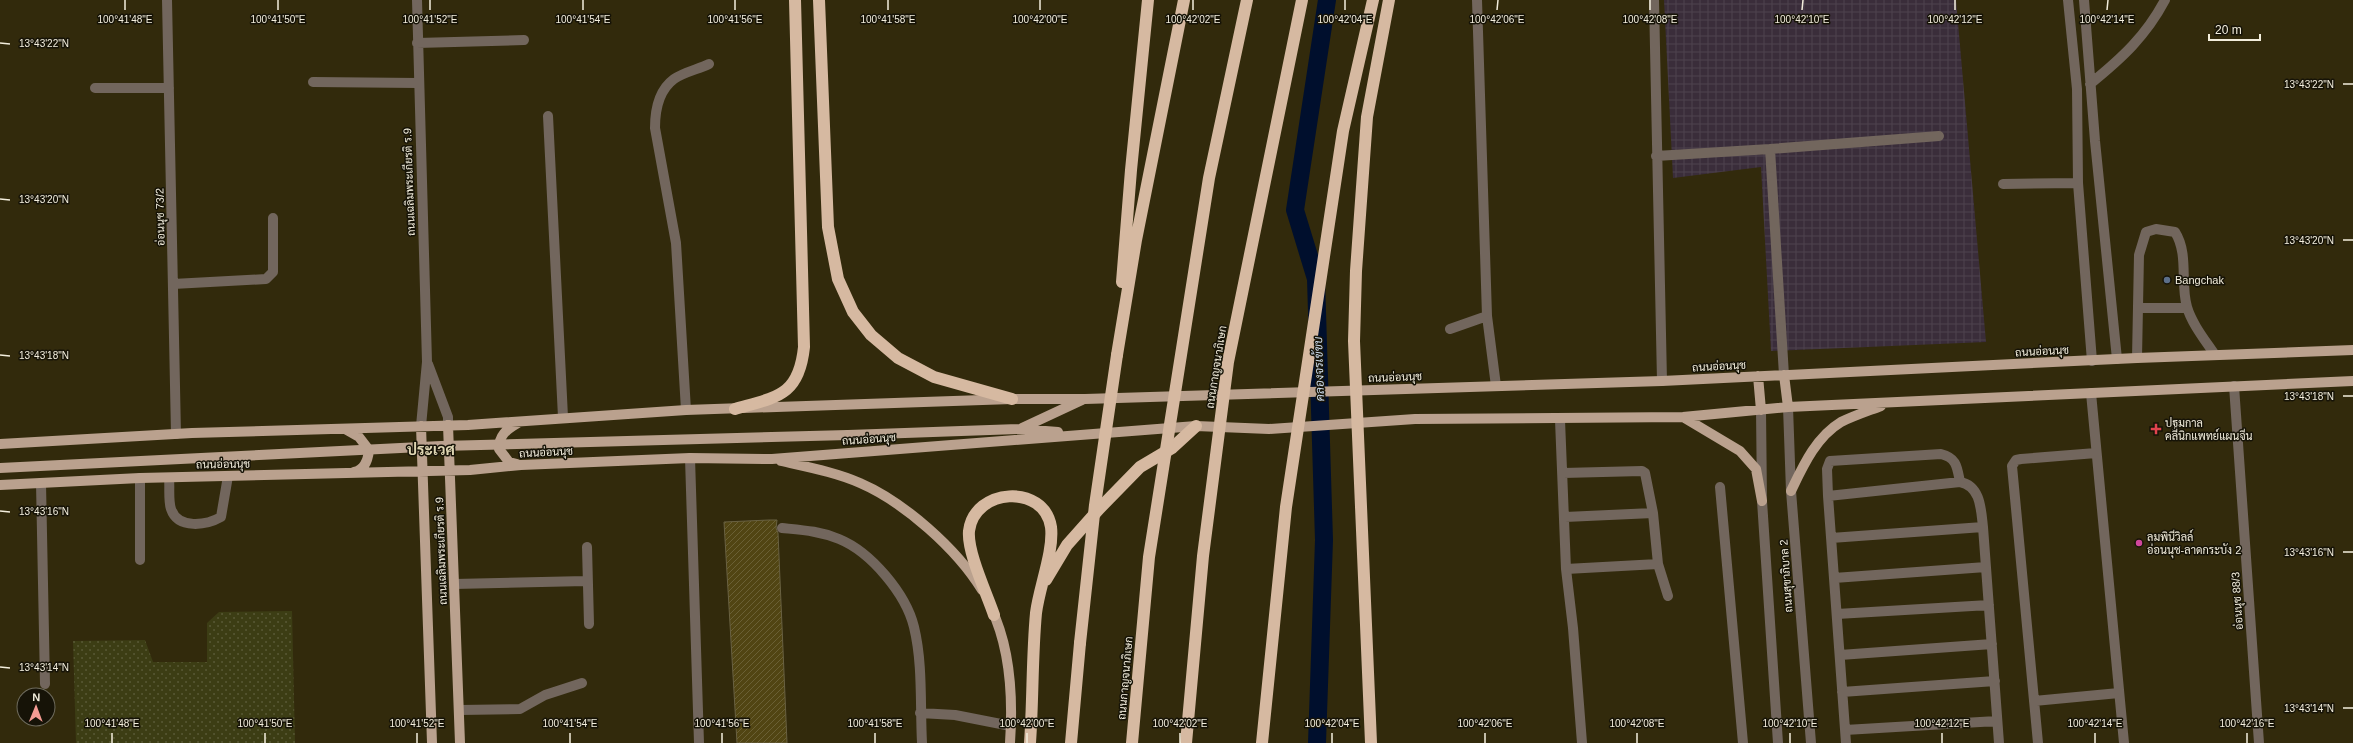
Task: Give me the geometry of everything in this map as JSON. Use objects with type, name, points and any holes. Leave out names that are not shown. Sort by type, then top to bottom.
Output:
[{"type":"highway","points":[[735,409],[783,394],[793,384],[802,367],[804,347],[796,0]]},
{"type":"highway","points":[[819,0],[828,226],[838,279],[853,312],[871,335],[898,358],[934,377],[1012,399]]},
{"type":"highway","points":[[1117,355],[1130,170],[1148,0]]},
{"type":"highway","points":[[1071,743],[1088,562],[1117,355],[1136,240],[1184,0]]},
{"type":"highway","name":"ถนนกาญจนาภิเษก","points":[[1132,743],[1150,550],[1210,178],[1247,0]]},
{"type":"highway","name":"ถนนกาญจนาภิเษก","points":[[1186,743],[1203,556],[1228,362],[1302,0]]},
{"type":"highway","points":[[1262,743],[1286,507],[1341,139],[1373,0]]},
{"type":"highway","points":[[1371,743],[1354,341],[1356,271],[1367,117],[1389,0]]},
{"type":"highway","points":[[1041,588],[1067,546],[1099,509],[1140,467],[1172,448],[1196,426]]},
{"type":"highway","points":[[994,615],[972,552],[969,532],[971,524],[979,510],[994,498],[1014,496],[1029,499],[1041,508],[1049,520],[1050,545],[1036,613],[1030,743]]},
{"type":"main road","name":"ถนนอ่อนนุช","points":[[0,444],[176,434],[448,425],[686,410],[1012,399],[1085,399],[1662,381],[2137,358],[2353,350]]},
{"type":"main road","points":[[1784,375],[1788,407]]},
{"type":"main road","points":[[1758,376],[1761,410]]},
{"type":"main road","name":"ถนนอ่อนนุช","points":[[0,485],[140,478],[450,470],[521,465],[690,458],[772,459],[1196,426],[1269,428],[1415,419],[1560,420],[1683,417],[1788,407],[2353,381]]},
{"type":"main road","name":"ถนนอ่อนนุช","points":[[1020,429],[1085,399]]},
{"type":"main road","points":[[1791,491],[1808,456],[1840,423],[1888,403]]},
{"type":"main road","points":[[1683,417],[1740,451],[1756,469],[1762,501]]},
{"type":"main road","points":[[521,465],[509,462],[499,449],[499,440],[503,434],[522,421]]},
{"type":"main road","name":"ถนนเฉลิมพระเกียรติ ร.9","points":[[448,425],[460,710],[460,743]]},
{"type":"main road","name":"ถนนเฉลิมพระเกียรติ ร.9","points":[[421,426],[432,743]]},
{"type":"main road","points":[[345,429],[359,436],[369,450],[368,459],[365,465],[358,471],[347,473]]},
{"type":"main road","name":"ถนนอ่อนนุช","points":[[0,468],[441,446],[1020,429],[1092,434]]},
{"type":"main road","points":[[772,459],[831,473],[860,483],[897,504],[926,527],[963,565],[981,588],[994,615],[1007,666],[1011,696],[1010,743]]},
{"type":"street","name":"อ่อนนุช 73/2","points":[[167,0],[176,434]]},
{"type":"street","name":"ถนนเฉลิมพระเกียรติ ร.9","points":[[417,0],[418,84],[427,362],[421,426]]},
{"type":"street","points":[[1476,0],[1487,316],[1496,386]]},
{"type":"street","points":[[1654,0],[1656,156],[1662,381]]},
{"type":"street","points":[[2068,0],[2077,89],[2078,183],[2092,361]]},
{"type":"street","points":[[2084,0],[2090,84],[2116,359]]},
{"type":"street","points":[[2090,84],[2123,57],[2148,29],[2165,0]]},
{"type":"street","points":[[417,43],[524,40]]},
{"type":"street","points":[[686,410],[676,243],[655,128],[655,111],[663,93],[674,80],[709,64]]},
{"type":"street","points":[[313,82],[418,84]]},
{"type":"street","points":[[96,88],[169,88]]},
{"type":"street","points":[[548,116],[563,417]]},
{"type":"street","points":[[1656,156],[1939,136]]},
{"type":"street","points":[[1770,149],[1784,375]]},
{"type":"street","points":[[2003,184],[2078,183]]},
{"type":"street","points":[[173,284],[266,279],[273,272],[273,218]]},
{"type":"street","points":[[2137,358],[2140,246],[2146,232],[2156,229],[2175,232],[2178,238],[2182,252],[2187,308],[2201,335],[2215,355]]},
{"type":"street","points":[[2138,308],[2187,308]]},
{"type":"street","points":[[1450,329],[1487,316]]},
{"type":"street","name":"ถนนเฉลิมพระเกียรติ ร.9","points":[[427,362],[448,417],[448,425]]},
{"type":"street","name":"อ่อนนุช 88/3","points":[[2234,386],[2260,743]]},
{"type":"street","points":[[2092,393],[2096,453],[2124,743]]},
{"type":"street","name":"ถนนสุขาภิบาล 2","points":[[1788,407],[1791,491],[1811,743]]},
{"type":"street","name":"ถนนสุขาภิบาล 2","points":[[1761,410],[1762,501],[1778,743]]},
{"type":"street","points":[[1560,420],[1566,569],[1573,628],[1582,743]]},
{"type":"street","points":[[2038,743],[2011,473],[2012,466],[2016,460],[2021,458],[2096,453]]},
{"type":"street","points":[[1846,743],[1828,496],[1827,469],[1830,461],[1836,459],[1941,454],[1950,456],[1956,462],[1960,482]]},
{"type":"street","points":[[690,458],[699,743]]},
{"type":"street","points":[[1563,473],[1642,471],[1648,479],[1658,564],[1668,596]]},
{"type":"street","points":[[169,478],[171,509],[176,517],[190,524],[199,524],[221,517],[228,476]]},
{"type":"street","points":[[140,478],[140,560]]},
{"type":"street","points":[[1828,496],[1960,482],[1971,486],[1976,492],[1980,504],[1983,527],[1999,743]]},
{"type":"street","points":[[41,483],[45,684]]},
{"type":"street","points":[[1720,488],[1743,743]]},
{"type":"street","points":[[1565,517],[1653,513]]},
{"type":"street","points":[[1831,538],[1983,527]]},
{"type":"street","points":[[782,528],[817,532],[840,539],[858,550],[889,579],[908,608],[914,628],[918,657],[922,743]]},
{"type":"street","points":[[587,547],[586,581],[589,624]]},
{"type":"street","points":[[1566,569],[1658,564]]},
{"type":"street","points":[[1834,578],[1986,566]]},
{"type":"street","points":[[454,584],[586,581]]},
{"type":"street","points":[[1837,614],[1989,605]]},
{"type":"street","points":[[1840,655],[1992,644]]},
{"type":"street","points":[[1842,692],[1994,681]]},
{"type":"street","points":[[460,710],[520,709],[545,695],[582,683]]},
{"type":"street","points":[[2034,701],[2119,693]]},
{"type":"street","points":[[920,713],[955,715],[1011,726]]},
{"type":"street","points":[[1845,730],[1997,721]]},
{"type":"shaded area","points":[[1664,0],[1956,0],[1986,342],[1771,351],[1761,167],[1673,178]]},
{"type":"shaded area","points":[[292,611],[295,743],[76,743],[73,641],[145,640],[153,662],[207,662],[207,623],[219,612]]},
{"type":"building","points":[[777,520],[776,528],[778,533],[787,743],[737,743],[724,522]]},
{"type":"waterway","name":"คลองจรเข้ขบ","points":[[1317,743],[1324,540],[1316,279],[1295,210],[1327,0]]},
{"type":"place","name":"Bangchak","points":[[2167,280]]},
{"type":"place","name":"ปฐมกาล คลีนิกแพทย์แผนจีน","points":[[2156,429]]},
{"type":"place","name":"ลุมพินีวิลล์ อ่อนนุช-ลาดกระบัง 2","points":[[2139,543]]},
{"type":"district","name":"ประเวศ","points":[[431,449]]}]
